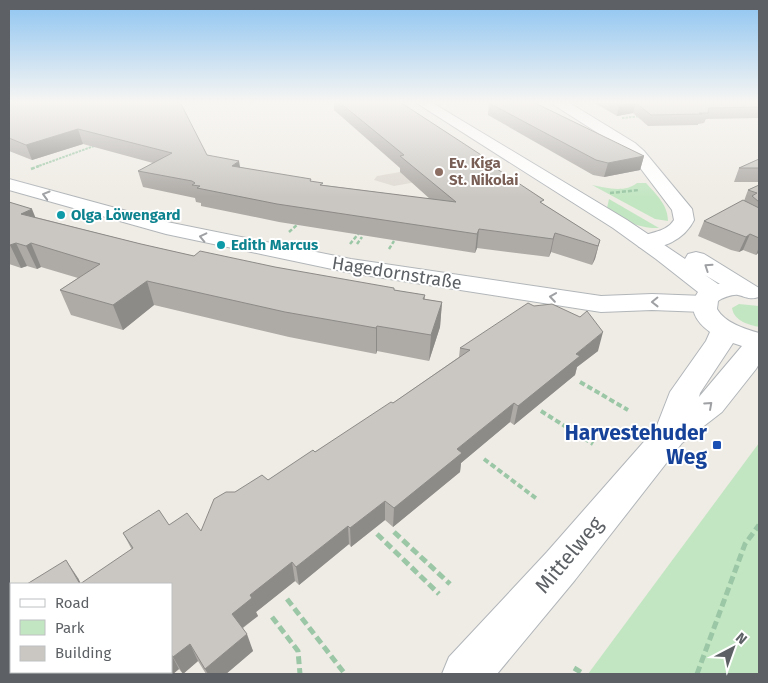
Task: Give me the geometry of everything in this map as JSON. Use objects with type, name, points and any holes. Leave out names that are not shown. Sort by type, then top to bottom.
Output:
[{"type":"street","points":[[474,134],[620,224],[652,241],[693,257],[730,282],[754,293]]},
{"type":"street","points":[[610,134],[629,146],[643,159],[682,209],[684,220],[682,225],[673,233],[652,241]]},
{"type":"street","name":"Hagedornstraße","points":[[18,177],[97,210],[247,246],[351,266],[601,304],[709,298]]},
{"type":"street","points":[[652,241],[709,298]]},
{"type":"street","points":[[754,293],[729,290],[709,298],[704,308],[710,318],[725,329],[759,343]]},
{"type":"street","name":"Mittelweg","points":[[670,434],[685,392],[719,343],[725,329]]},
{"type":"street","name":"Mittelweg","points":[[466,674],[555,572],[670,434],[711,404],[746,362],[759,343]]},
{"type":"path","points":[[18,177],[94,146]]},
{"type":"path","points":[[605,193],[643,190]]},
{"type":"path","points":[[580,382],[628,410]]},
{"type":"path","points":[[541,411],[592,444]]},
{"type":"path","points":[[484,459],[537,499]]},
{"type":"path","points":[[697,674],[745,544],[759,525]]},
{"type":"path","points":[[394,532],[450,584]]},
{"type":"path","points":[[377,534],[439,594]]},
{"type":"path","points":[[287,599],[345,674]]},
{"type":"path","points":[[272,617],[298,651],[300,674]]},
{"type":"path","points":[[574,668],[584,674]]},
{"type":"shaded area","name":"Ev. Kiga St. Nikolai","points":[[485,157],[500,167],[394,186],[374,180],[377,176]]},
{"type":"green space","points":[[637,183],[646,183],[657,196],[664,205],[668,221],[655,219],[592,185],[621,189]]},
{"type":"green space","points":[[609,199],[659,228],[631,223],[618,216],[607,208]]},
{"type":"green space","points":[[739,304],[759,306],[759,327],[747,324],[736,316],[732,308]]},
{"type":"green space","points":[[759,443],[759,674],[588,674]]},
{"type":"building","points":[[9,134],[62,134],[26,145],[9,138]]},
{"type":"building","points":[[97,134],[196,134],[207,155],[239,161],[232,166],[311,179],[310,181],[323,183],[320,185],[456,202],[400,156],[404,155],[378,134],[449,134],[495,164],[491,165],[544,200],[540,202],[600,240],[598,246],[555,233],[553,239],[479,229],[477,234],[277,204],[197,188],[200,186],[192,185],[195,183],[192,181],[138,171],[172,153]]},
{"type":"building","points":[[547,134],[599,134],[644,156],[608,163],[596,160]]},
{"type":"building","points":[[759,159],[759,168],[739,168]]},
{"type":"building","points":[[759,185],[759,202],[752,196],[757,193],[748,190]]},
{"type":"building","points":[[743,200],[759,208],[759,238],[750,234],[746,237],[704,221]]},
{"type":"building","points":[[9,202],[32,209],[21,214],[141,244],[194,256],[200,251],[275,267],[394,288],[394,290],[425,295],[423,299],[442,302],[431,335],[377,326],[376,328],[285,312],[147,281],[113,305],[60,290],[100,264],[31,243],[26,246],[16,243],[10,245]]},
{"type":"building","points":[[528,303],[534,306],[552,304],[580,317],[587,311],[603,332],[576,354],[580,356],[518,406],[514,403],[457,449],[462,453],[394,508],[385,501],[350,528],[348,526],[296,567],[292,562],[250,595],[252,598],[232,614],[247,634],[205,669],[190,644],[173,657],[172,656],[172,583],[81,583],[133,548],[123,533],[159,510],[169,525],[187,513],[201,531],[214,499],[226,492],[235,492],[262,475],[268,480],[313,450],[315,452],[391,402],[393,403],[470,350],[460,348]]},
{"type":"building","points":[[66,560],[79,583],[29,583]]},
{"type":"building","points":[[10,628],[10,646],[9,643]]},
{"type":"building","points":[[9,661],[10,673],[144,673],[9,674]]},
{"type":"place","name":"Ev. Kiga St. Nikolai","points":[[439,172]]},
{"type":"place","name":"Olga Löwengard","points":[[61,215]]},
{"type":"place","name":"Edith Marcus","points":[[221,245]]},
{"type":"place","name":"Harvestehuder Weg","points":[[717,445]]}]
